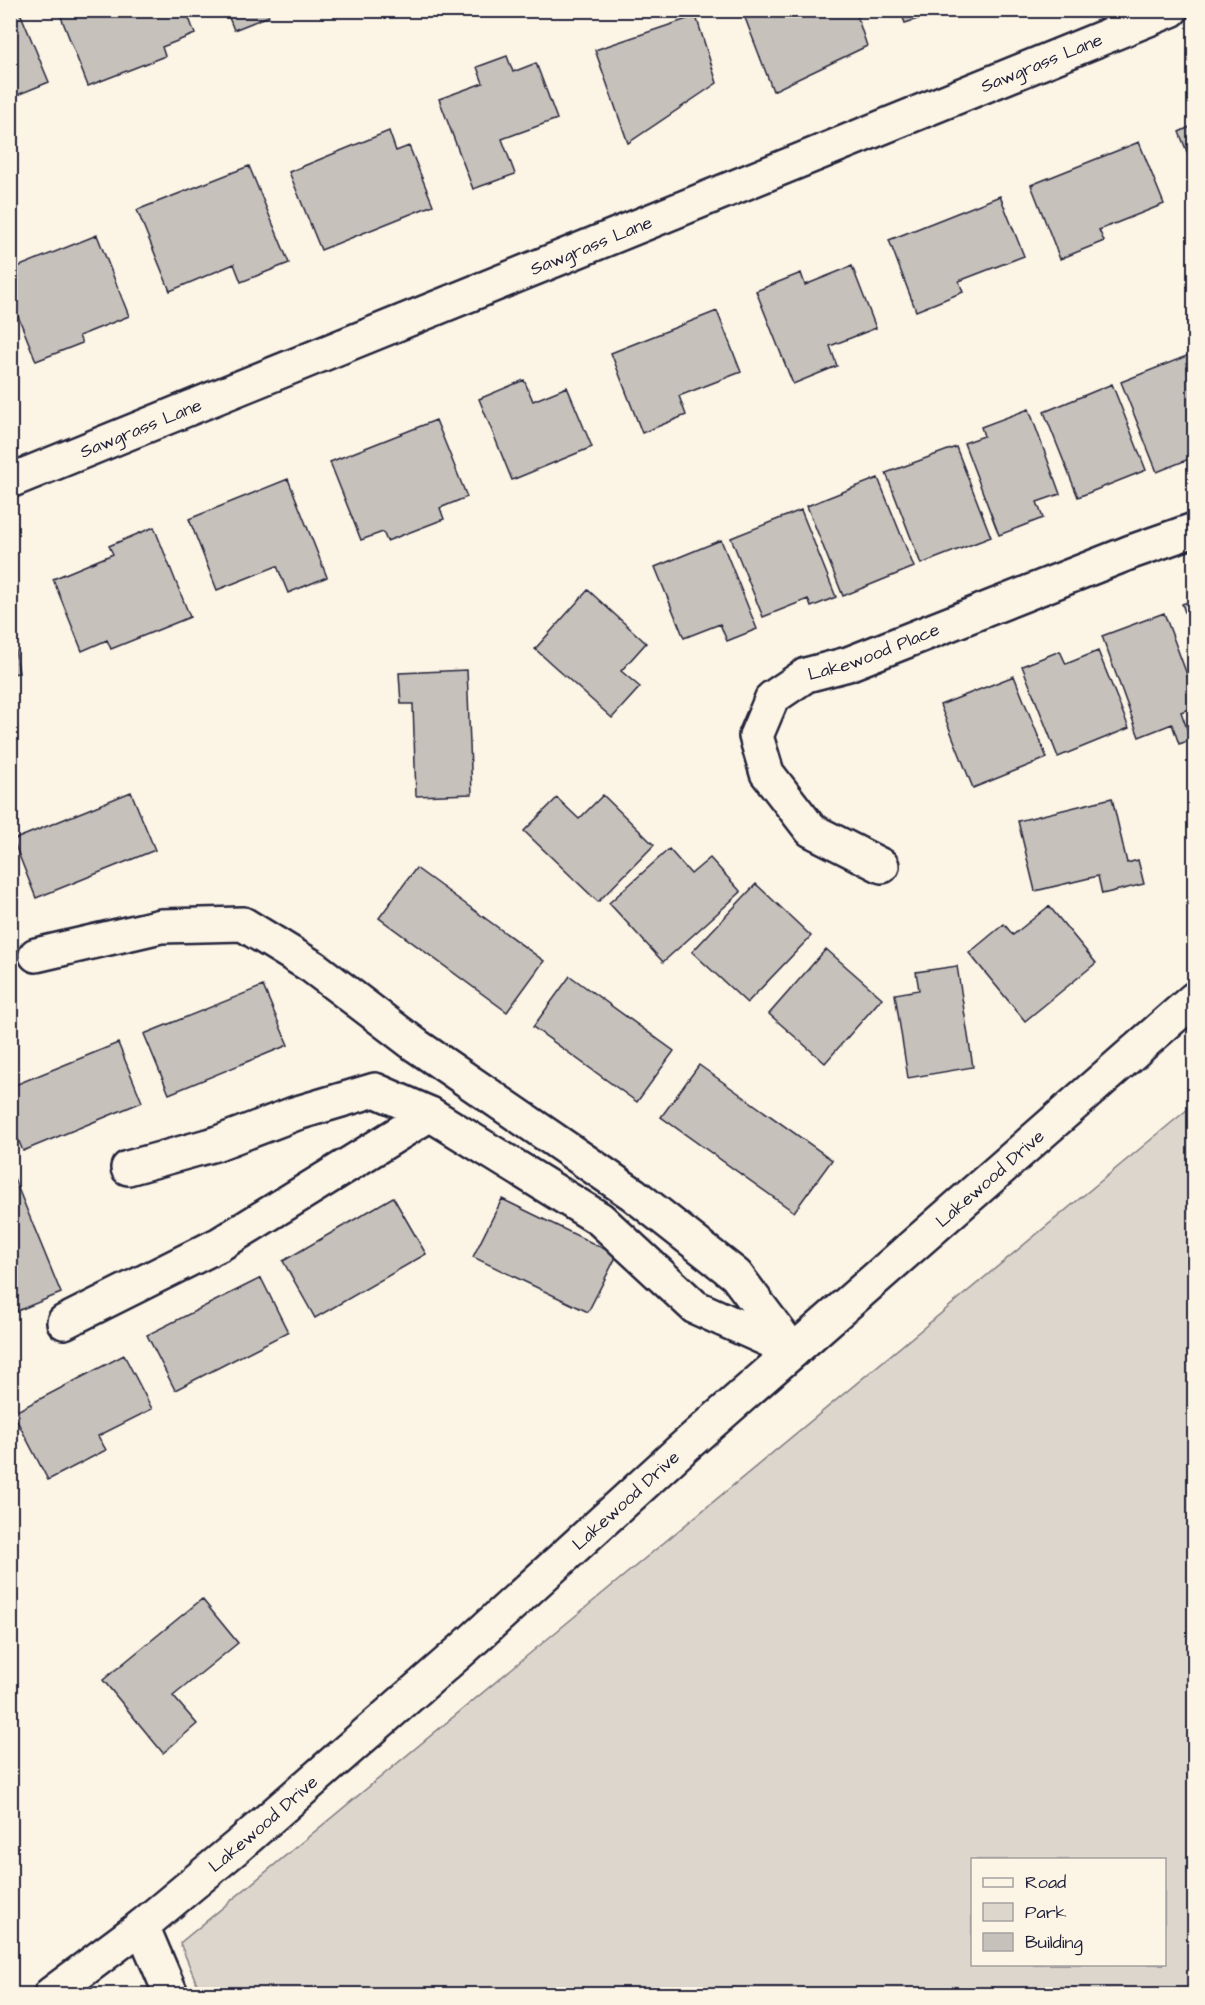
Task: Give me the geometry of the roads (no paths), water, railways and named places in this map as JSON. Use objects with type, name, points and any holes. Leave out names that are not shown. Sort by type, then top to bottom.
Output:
[{"type":"street","name":"Sawgrass Lane","points":[[10,481],[1171,10]]},
{"type":"street","name":"Lakewood Place","points":[[882,866],[811,830],[767,773],[756,736],[771,698],[806,675],[848,664],[1131,552],[1194,530]]},
{"type":"street","points":[[36,955],[161,926],[243,924],[313,967],[417,1046],[633,1194],[736,1275],[794,1351]]},
{"type":"street","name":"Lakewood Drive","points":[[51,1995],[142,1926],[238,1846],[462,1650],[684,1447],[1194,999]]},
{"type":"street","points":[[128,1168],[214,1144],[294,1114],[375,1090],[430,1114],[600,1219],[695,1307],[794,1351]]},
{"type":"street","points":[[64,1322],[220,1244],[430,1114]]},
{"type":"street","points":[[142,1926],[171,1995]]}]
